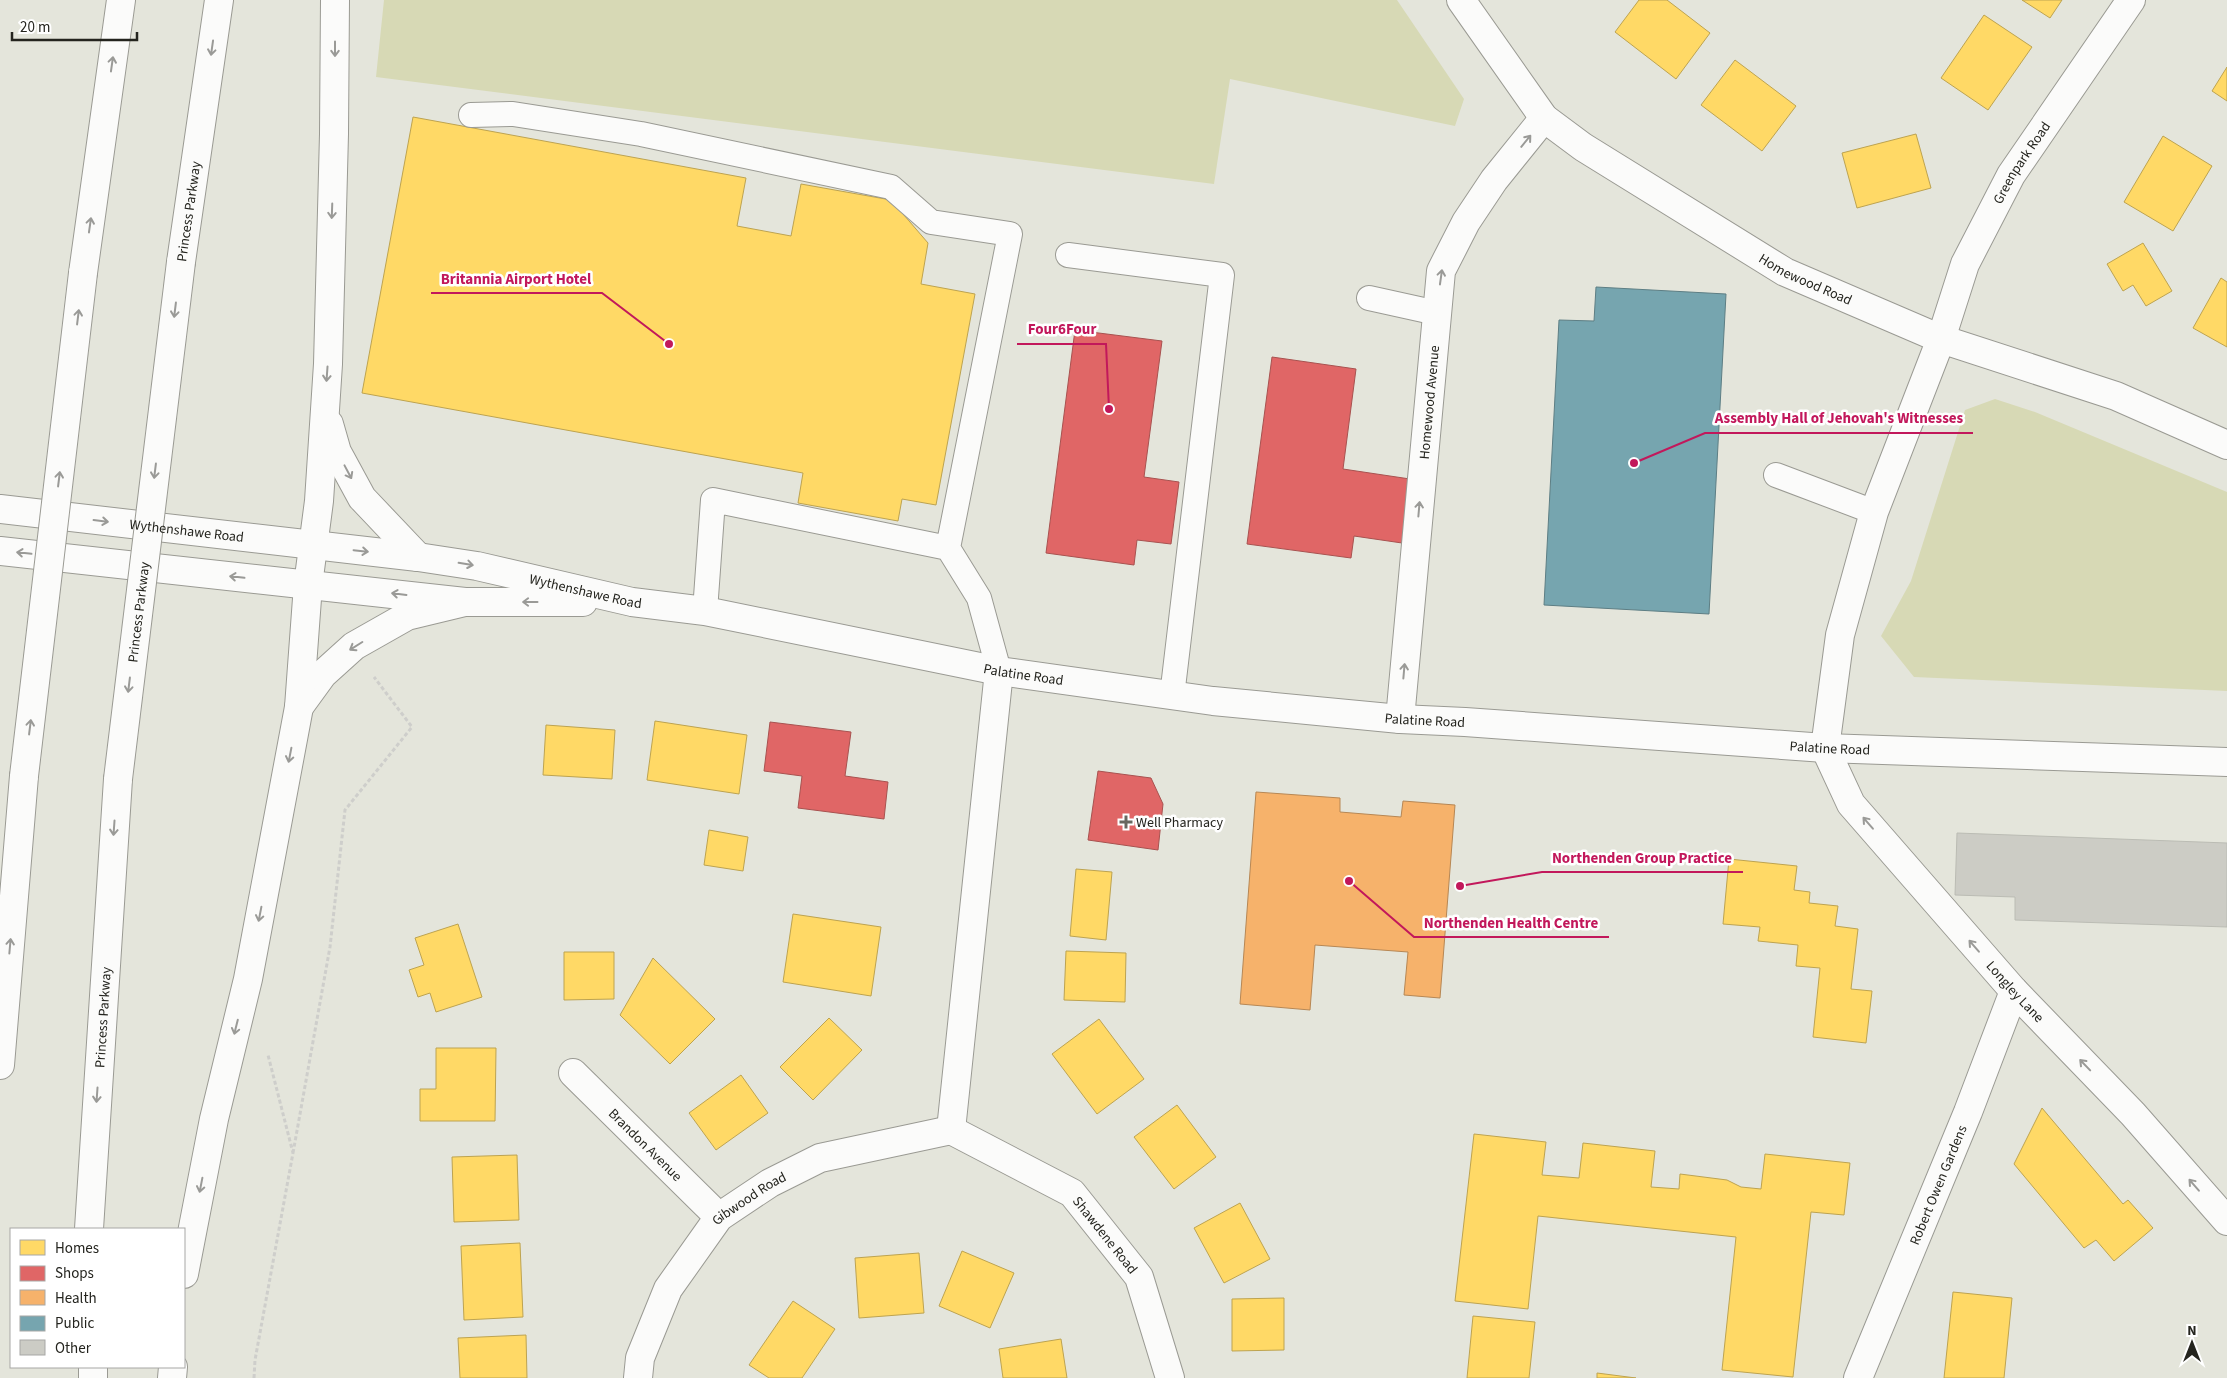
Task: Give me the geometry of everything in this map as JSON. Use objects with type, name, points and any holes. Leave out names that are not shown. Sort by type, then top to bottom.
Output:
[{"type":"main road","points":[[0,1065],[24,776],[84,273],[121,0]]},
{"type":"main road","name":"Princess Parkway","points":[[89,1228],[118,779],[181,262],[219,0]]},
{"type":"main road","points":[[185,1269],[214,1119],[248,979],[299,707],[308,585],[319,502],[325,410],[334,134],[335,0]]},
{"type":"main road","name":"Homewood Road","points":[[1461,0],[1544,118],[1584,147],[1786,272],[1941,339],[2116,396],[2227,445]]},
{"type":"main road","name":"Greenpark Road","points":[[1825,748],[1840,635],[1874,512],[1941,339],[1965,264],[2011,175],[2131,0]]},
{"type":"main road","name":"Homewood Avenue","points":[[1400,719],[1440,271],[1466,222],[1494,180],[1544,118]]},
{"type":"main road","points":[[325,410],[337,452],[362,498],[418,557]]},
{"type":"main road","name":"Wythenshawe Road","points":[[0,509],[418,557],[477,566],[632,602]]},
{"type":"main road","name":"Wythenshawe Road","points":[[0,551],[465,602],[632,602]]},
{"type":"main road","points":[[299,707],[323,674],[354,646],[407,616],[465,602]]},
{"type":"main road","name":"Palatine Road","points":[[632,602],[705,611],[999,670],[1172,696],[1400,719],[1825,748],[2227,762]]},
{"type":"main road","points":[[951,1130],[999,670]]},
{"type":"main road","name":"Longley Lane","points":[[1825,748],[1851,804],[2014,991],[2133,1114],[2227,1221]]},
{"type":"main road","name":"Robert Owen Gardens","points":[[1858,1378],[1968,1112],[2014,991]]},
{"type":"main road","name":"Brandon Avenue","points":[[573,1072],[719,1217]]},
{"type":"main road","name":"Gibwood Road","points":[[638,1378],[640,1358],[668,1289],[719,1217],[770,1183],[820,1158],[951,1130]]},
{"type":"main road","name":"Shawdene Road","points":[[951,1130],[1072,1193],[1139,1277],[1170,1378]]},
{"type":"lane","points":[[471,115],[513,114],[641,134],[892,187],[931,222],[1010,234],[948,548],[979,598],[999,670]]},
{"type":"lane","points":[[1068,255],[1222,275],[1172,696]]},
{"type":"lane","points":[[1370,298],[1437,313]]},
{"type":"lane","points":[[1776,475],[1874,512]]},
{"type":"lane","points":[[705,611],[713,500],[948,548]]},
{"type":"path","points":[[254,1378],[255,1360],[330,947],[345,810],[412,727],[372,674]]},
{"type":"path","points":[[266,1047],[293,1153]]},
{"type":"green space","points":[[384,0],[1397,0],[1464,99],[1455,126],[1230,79],[1214,184],[376,77]]},
{"type":"green space","points":[[1995,399],[2035,412],[2227,492],[2227,691],[1914,677],[1881,636],[1911,581],[1965,410]]},
{"type":"building: Homes","points":[[1639,0],[1667,0],[1710,33],[1676,79],[1615,32]]},
{"type":"building: Homes","points":[[2022,0],[2062,0],[2050,18]]},
{"type":"building: Homes","points":[[1984,15],[2032,47],[1988,110],[1941,78]]},
{"type":"building: Homes","points":[[1735,60],[1796,106],[1762,151],[1701,105]]},
{"type":"building: Homes","points":[[2227,67],[2227,101],[2212,91]]},
{"type":"building: Homes","points":[[413,117],[746,178],[737,226],[791,236],[801,184],[891,200],[928,243],[921,284],[975,294],[936,505],[902,499],[898,521],[798,503],[803,473],[362,393]]},
{"type":"building: Homes","points":[[1916,134],[1931,188],[1857,208],[1842,153]]},
{"type":"building: Homes","points":[[2163,136],[2212,166],[2173,231],[2124,202]]},
{"type":"building: Homes","points":[[2143,243],[2172,291],[2146,306],[2133,285],[2123,291],[2107,264]]},
{"type":"building: Homes","points":[[2221,278],[2227,282],[2227,347],[2193,328]]},
{"type":"building: Homes","points":[[655,721],[747,735],[739,794],[647,780]]},
{"type":"building: Homes","points":[[546,725],[615,730],[612,779],[543,775]]},
{"type":"building: Homes","points":[[709,830],[748,837],[743,871],[704,865]]},
{"type":"building: Homes","points":[[1729,859],[1797,866],[1794,890],[1810,892],[1809,903],[1838,906],[1835,926],[1858,929],[1851,989],[1872,991],[1866,1043],[1813,1037],[1820,968],[1796,966],[1798,945],[1758,941],[1760,927],[1723,924]]},
{"type":"building: Homes","points":[[1076,869],[1112,872],[1106,940],[1070,936]]},
{"type":"building: Homes","points":[[793,914],[881,927],[871,996],[783,982]]},
{"type":"building: Homes","points":[[458,924],[482,997],[436,1012],[430,993],[418,997],[409,970],[424,965],[415,938]]},
{"type":"building: Homes","points":[[1066,951],[1126,953],[1125,1002],[1064,1000]]},
{"type":"building: Homes","points":[[564,952],[614,952],[614,999],[564,1000]]},
{"type":"building: Homes","points":[[653,958],[715,1019],[670,1064],[620,1015]]},
{"type":"building: Homes","points":[[829,1018],[862,1050],[813,1100],[780,1067]]},
{"type":"building: Homes","points":[[1099,1019],[1144,1079],[1097,1114],[1052,1054]]},
{"type":"building: Homes","points":[[436,1048],[496,1048],[495,1121],[420,1121],[420,1089],[436,1089]]},
{"type":"building: Homes","points":[[741,1075],[768,1113],[716,1150],[689,1113]]},
{"type":"building: Homes","points":[[1177,1105],[1216,1157],[1174,1189],[1134,1137]]},
{"type":"building: Homes","points":[[2042,1108],[2123,1204],[2128,1200],[2153,1228],[2114,1261],[2096,1240],[2084,1248],[2014,1164]]},
{"type":"building: Homes","points":[[1474,1134],[1546,1142],[1542,1175],[1579,1178],[1583,1143],[1655,1151],[1651,1187],[1679,1189],[1680,1174],[1727,1180],[1741,1187],[1761,1189],[1765,1154],[1850,1163],[1844,1215],[1811,1212],[1793,1377],[1722,1370],[1736,1237],[1538,1216],[1528,1309],[1455,1301]]},
{"type":"building: Homes","points":[[517,1155],[519,1220],[454,1222],[452,1157]]},
{"type":"building: Homes","points":[[1240,1203],[1270,1259],[1224,1283],[1194,1228]]},
{"type":"building: Homes","points":[[520,1243],[523,1317],[464,1320],[461,1246]]},
{"type":"building: Homes","points":[[962,1251],[1014,1273],[990,1328],[939,1306]]},
{"type":"building: Homes","points":[[919,1253],[924,1313],[859,1318],[855,1258]]},
{"type":"building: Homes","points":[[1953,1292],[2012,1298],[2004,1378],[1944,1378]]},
{"type":"building: Homes","points":[[1284,1298],[1284,1350],[1232,1351],[1232,1299]]},
{"type":"building: Homes","points":[[793,1301],[835,1329],[802,1378],[769,1378],[749,1365]]},
{"type":"building: Homes","points":[[1473,1316],[1535,1322],[1529,1378],[1467,1378]]},
{"type":"building: Homes","points":[[526,1335],[527,1378],[460,1378],[458,1338]]},
{"type":"building: Homes","points":[[1061,1339],[1067,1378],[1003,1378],[999,1349]]},
{"type":"building: Homes","points":[[1597,1373],[1636,1378],[1597,1378]]},
{"type":"building: Shops","points":[[1075,330],[1162,341],[1144,477],[1179,482],[1171,544],[1137,540],[1134,565],[1046,553]]},
{"type":"building: Shops","points":[[1272,357],[1356,369],[1343,469],[1410,479],[1402,543],[1354,536],[1351,558],[1247,544]]},
{"type":"building: Shops","points":[[770,722],[851,732],[845,776],[888,782],[884,819],[798,808],[802,776],[764,771]]},
{"type":"building: Shops","name":"Well Pharmacy","points":[[1098,771],[1151,778],[1163,804],[1158,850],[1088,840]]},
{"type":"building: Health","points":[[1256,792],[1340,798],[1340,812],[1401,817],[1403,801],[1455,805],[1440,998],[1404,995],[1408,952],[1315,945],[1310,1010],[1240,1004]]},
{"type":"building: Public","points":[[1596,287],[1726,294],[1709,614],[1544,605],[1559,320],[1594,321]]},
{"type":"building: Other","points":[[1957,833],[2227,843],[2227,927],[2015,920],[2015,897],[1955,895]]},
{"type":"place","name":"Britannia Airport Hotel","points":[[669,344]]},
{"type":"place","name":"Four6Four","points":[[1109,409]]},
{"type":"place","name":"Assembly Hall of Jehovah's Witnesses","points":[[1634,463]]},
{"type":"place","name":"Well Pharmacy","points":[[1126,822]]},
{"type":"place","name":"Northenden Health Centre","points":[[1349,881]]},
{"type":"place","name":"Northenden Group Practice","points":[[1460,886]]}]
